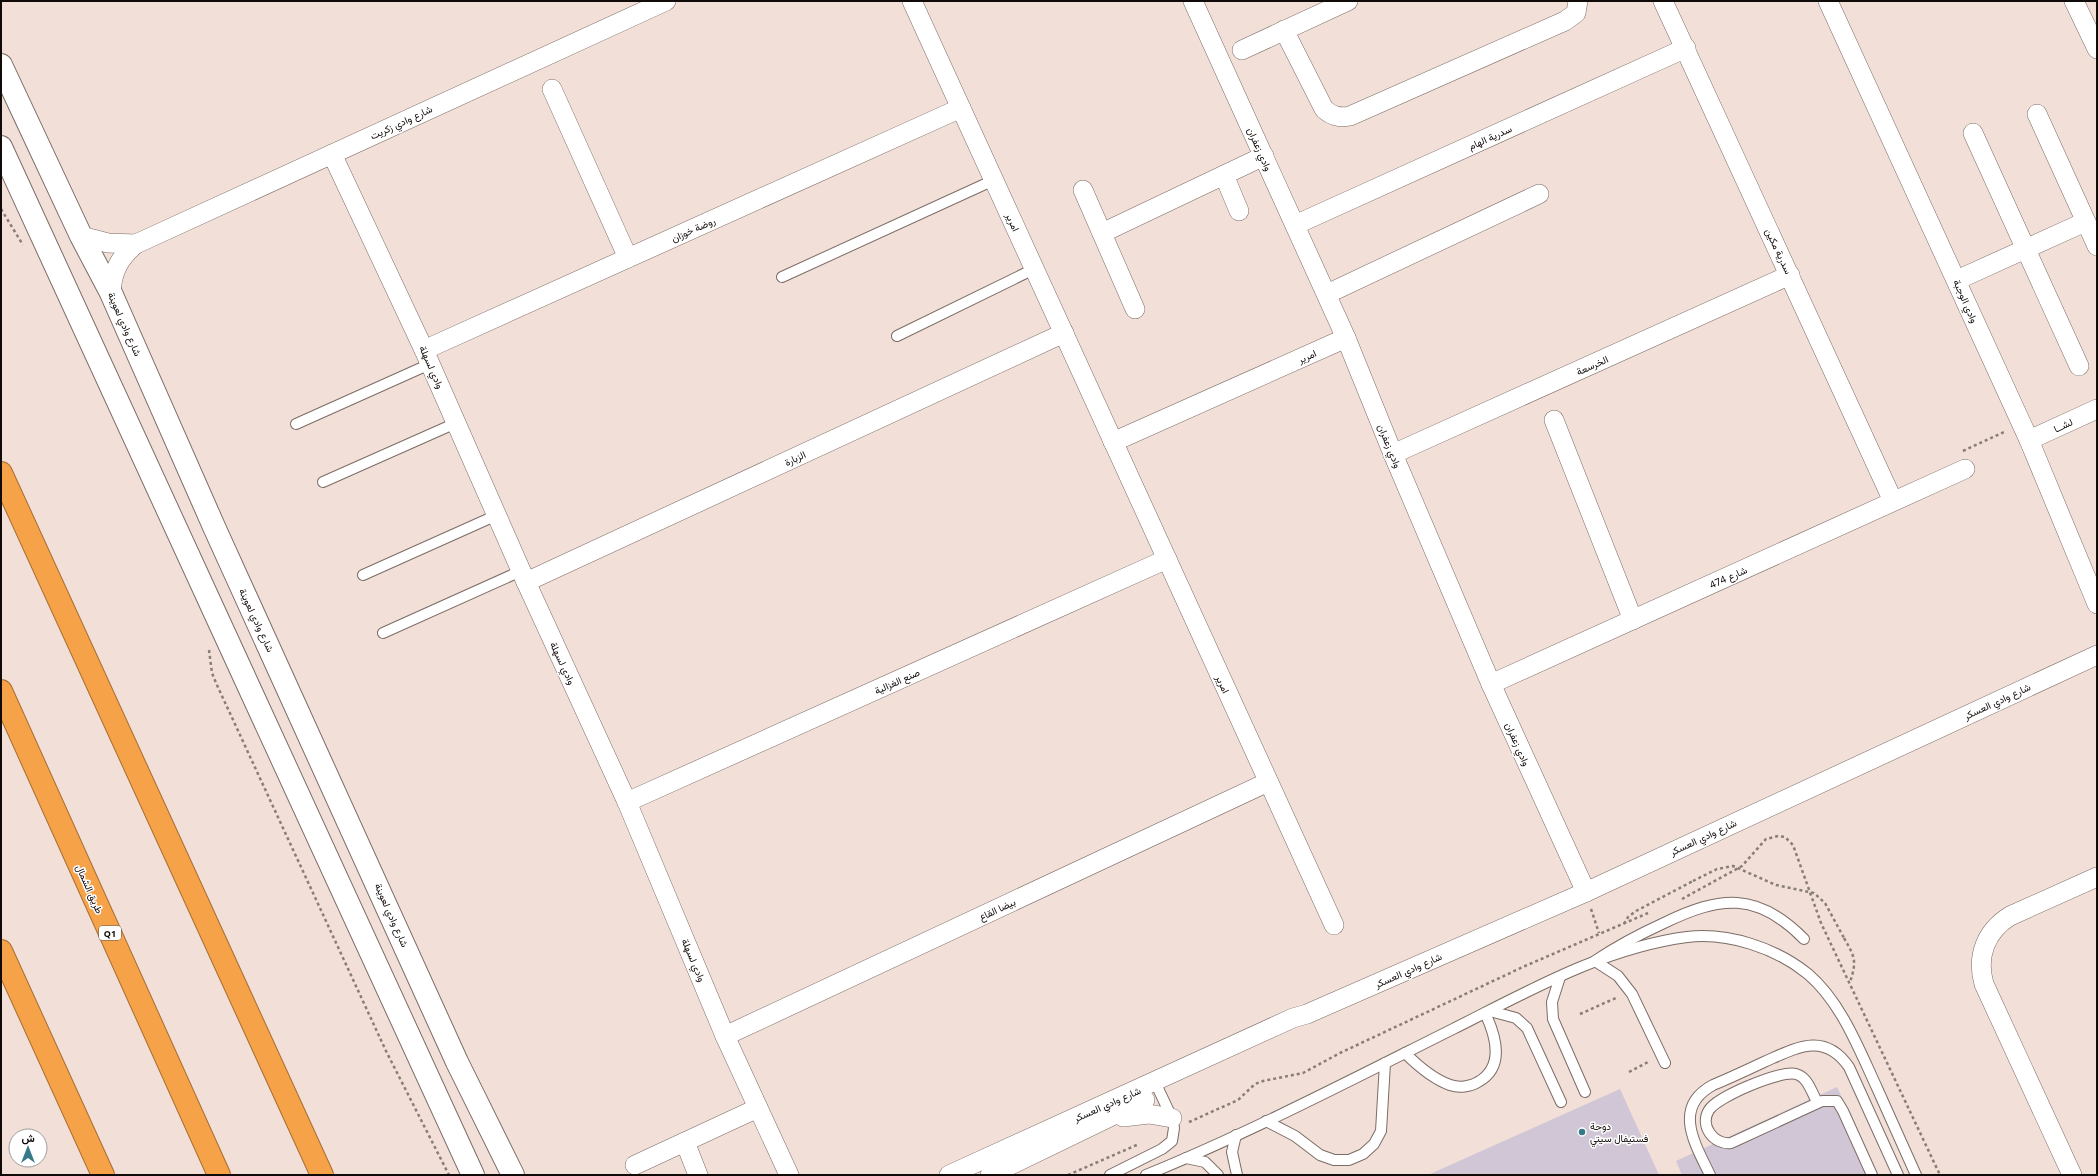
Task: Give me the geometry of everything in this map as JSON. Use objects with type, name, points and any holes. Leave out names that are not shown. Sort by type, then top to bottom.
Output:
[{"type":"highway","points":[[1,473],[322,1175]]},
{"type":"highway","name":"طريق الشمال","points":[[1,691],[219,1175]]},
{"type":"highway","points":[[1,951],[104,1175]]},
{"type":"main road","name":"شارع وادي لعوينة","points":[[1,65],[81,236],[111,293],[215,529],[457,1062],[513,1175]]},
{"type":"main road","points":[[1,147],[474,1175]]},
{"type":"street","name":"شارع وادي زكريت","points":[[111,293],[115,270],[120,260],[136,244],[666,1]]},
{"type":"street","name":"امرير","points":[[912,1],[1334,925]]},
{"type":"street","name":"وادي زعفران","points":[[1193,1],[1327,294],[1491,684],[1586,892]]},
{"type":"street","points":[[1242,50],[1348,1]]},
{"type":"street","points":[[1284,30],[1324,109],[1329,113],[1343,117],[1350,116],[1565,21],[1576,13],[1578,1]]},
{"type":"street","name":"سدرية مكين","points":[[1663,1],[1686,48],[1893,501]]},
{"type":"street","name":"وادي الوجبة","points":[[1828,1],[1957,280],[2025,432],[2097,604]]},
{"type":"street","points":[[2074,1],[2097,49]]},
{"type":"street","name":"سدرية الهام","points":[[1295,225],[1686,48]]},
{"type":"street","points":[[552,89],[628,258]]},
{"type":"street","name":"روضة خوزان","points":[[427,357],[628,258],[961,108]]},
{"type":"street","points":[[2037,114],[2097,246]]},
{"type":"street","points":[[1973,132],[2079,366]]},
{"type":"street","name":"وادي لسهلة","points":[[332,154],[427,357],[523,576],[627,802],[725,1036],[789,1175]]},
{"type":"street","points":[[1102,233],[1264,156]]},
{"type":"street","points":[[1224,175],[1239,212]]},
{"type":"street","points":[[1083,190],[1135,309]]},
{"type":"street","points":[[1327,294],[1539,194]]},
{"type":"street","points":[[1957,280],[2085,222]]},
{"type":"street","name":"شارع وادي زكريت","points":[[81,236],[108,243],[136,244]]},
{"type":"street","name":"الخرسعة","points":[[1393,454],[1790,276]]},
{"type":"street","name":"الزبارة","points":[[523,576],[1064,333]]},
{"type":"street","name":"امرير","points":[[1113,442],[1346,338]]},
{"type":"street","name":"لشــا","points":[[2025,432],[2097,409]]},
{"type":"street","points":[[1554,420],[1633,620]]},
{"type":"street","name":"شارع 474","points":[[1491,684],[1965,469]]},
{"type":"street","name":"صنع الغزالية","points":[[627,802],[1166,559]]},
{"type":"street","name":"شارع وادي العسكر","points":[[949,1175],[1158,1088],[1289,1028],[1307,1014],[1586,892],[2097,655]]},
{"type":"street","name":"بيضا القاع","points":[[725,1036],[1268,782]]},
{"type":"street","points":[[2072,1175],[1984,984],[1982,975],[1982,956],[1988,937],[2001,921],[2097,877]]},
{"type":"street","name":"شارع وادي العسكر","points":[[990,1175],[1104,1121],[1158,1088]]},
{"type":"street","points":[[635,1165],[758,1108]]},
{"type":"street","points":[[1104,1121],[1141,1114],[1172,1118]]},
{"type":"street","points":[[685,1142],[698,1175]]},
{"type":"lane","points":[[782,277],[994,180]]},
{"type":"lane","points":[[897,336],[1034,269]]},
{"type":"lane","points":[[296,424],[427,357]]},
{"type":"lane","points":[[323,482],[456,423]]},
{"type":"lane","points":[[363,575],[497,515]]},
{"type":"lane","points":[[383,633],[523,576]]},
{"type":"lane","points":[[1146,1175],[1266,1121],[1595,961],[1639,934],[1682,914],[1714,903],[1738,903],[1758,907],[1780,918],[1804,939]]},
{"type":"lane","points":[[1595,961],[1665,941],[1689,937],[1713,936],[1735,940],[1758,947],[1781,957],[1807,974],[1833,1002],[1861,1052],[1916,1175]]},
{"type":"lane","points":[[1595,961],[1618,976],[1632,994],[1664,1062]]},
{"type":"lane","points":[[1560,977],[1552,1002],[1553,1020],[1585,1092]]},
{"type":"lane","points":[[1405,1053],[1429,1074],[1451,1085],[1464,1086],[1476,1083],[1489,1073],[1496,1057],[1488,1012]]},
{"type":"lane","points":[[1488,1012],[1516,1018],[1527,1028],[1561,1102]]},
{"type":"lane","points":[[1710,1175],[1690,1127],[1691,1107],[1696,1098],[1704,1090],[1795,1048],[1809,1045],[1819,1045],[1837,1052],[1849,1067],[1898,1175]]},
{"type":"lane","points":[[1266,1121],[1295,1136],[1320,1155],[1327,1158],[1334,1160],[1349,1160],[1363,1154],[1374,1144],[1381,1130],[1385,1063]]},
{"type":"lane","points":[[1816,1100],[1803,1077],[1797,1074],[1781,1074],[1718,1101],[1707,1114],[1706,1126],[1708,1131],[1717,1140],[1726,1144],[1822,1101],[1837,1101],[1872,1175]]},
{"type":"lane","points":[[1110,1175],[1170,1144],[1174,1133],[1172,1118],[1158,1088]]},
{"type":"lane","points":[[1236,1135],[1232,1152],[1237,1175]]},
{"type":"lane","points":[[1186,1158],[1205,1162],[1218,1175]]},
{"type":"path","points":[[1965,469],[1959,453],[2025,432]]},
{"type":"path","points":[[1624,924],[1628,917],[1636,911],[1717,869],[1733,866],[1776,885],[1814,894],[1825,903],[1854,958],[1854,969],[1849,982]]},
{"type":"path","points":[[1586,892],[1599,933]]},
{"type":"path","points":[[1580,1014],[1618,997],[1622,1004]]},
{"type":"path","points":[[1629,1072],[1650,1061],[1646,1054]]},
{"type":"building","points":[[1837,1087],[1878,1175],[1682,1175],[1676,1161]]},
{"type":"building","name":"دوحة فستيفال سيتي","points":[[1620,1089],[1659,1175],[1428,1175]]},
{"type":"place","name":"دوحة فستيفال سيتي","points":[[1582,1132]]}]
